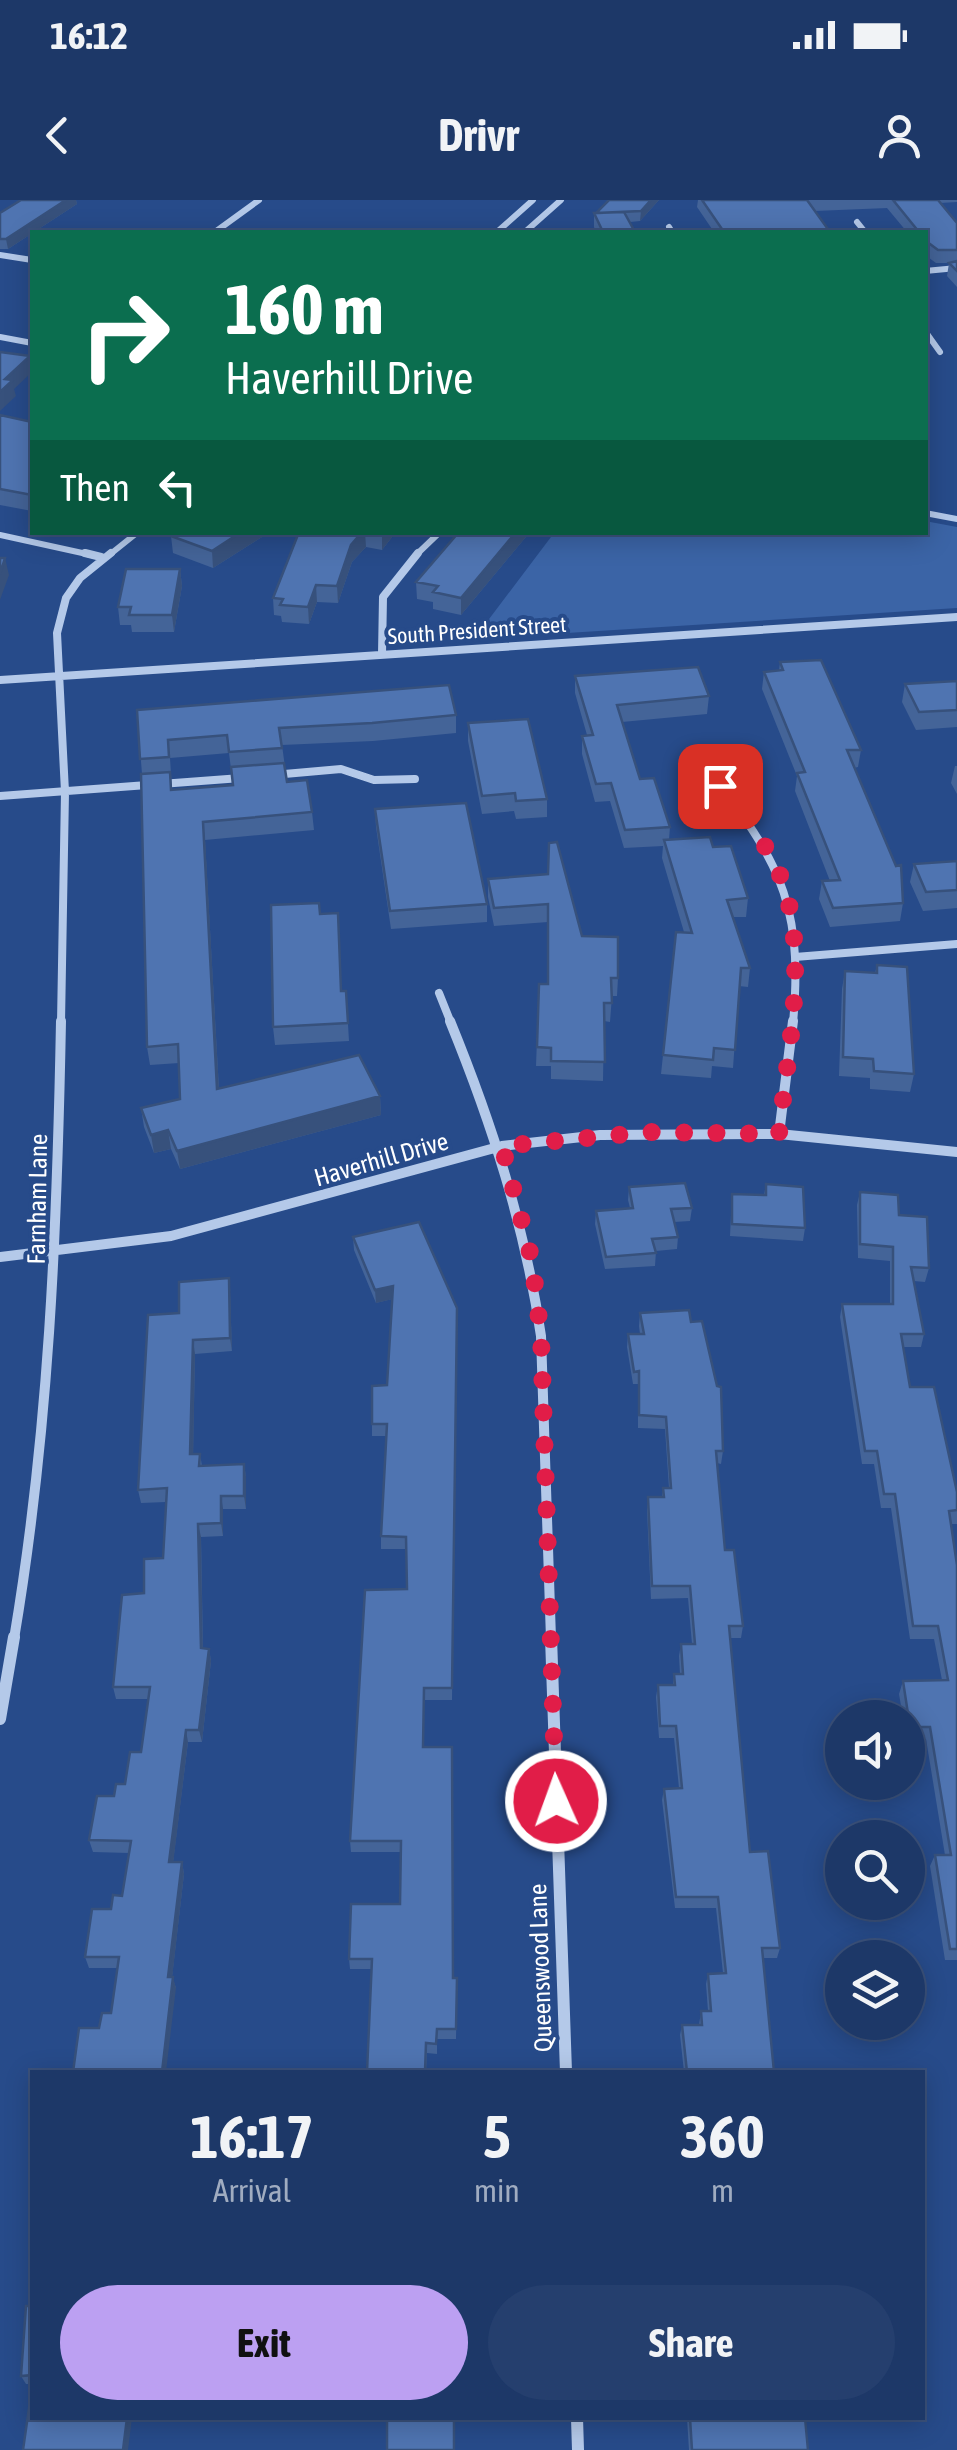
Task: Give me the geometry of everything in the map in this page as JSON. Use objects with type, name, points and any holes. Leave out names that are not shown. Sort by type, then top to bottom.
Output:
[{"type":"street","points":[[218,230],[259,200]]},
{"type":"street","points":[[499,230],[533,200]]},
{"type":"street","points":[[527,230],[560,200]]},
{"type":"street","points":[[857,222],[863,230]]},
{"type":"street","points":[[0,255],[30,260]]},
{"type":"street","points":[[928,272],[957,268]]},
{"type":"street","points":[[928,335],[940,352]]},
{"type":"street","points":[[0,337],[30,344]]},
{"type":"street","points":[[928,514],[957,519]]},
{"type":"street","points":[[0,535],[101,557]]},
{"type":"street","name":"Farnham Lane","points":[[0,1719],[36,1501],[57,1250],[65,792],[56,633],[66,598],[101,557],[134,535]]},
{"type":"street","points":[[382,654],[376,620],[379,601],[437,535]]},
{"type":"street","name":"South President Street","points":[[0,680],[957,617]]},
{"type":"street","points":[[697,755],[776,865],[790,905],[795,957],[779,1134]]},
{"type":"street","points":[[0,796],[341,769],[374,780],[415,780]]},
{"type":"street","points":[[795,957],[957,944]]},
{"type":"street","name":"Queenswood Lane","points":[[439,993],[502,1146],[532,1260],[541,1336],[566,2070]]},
{"type":"street","name":"Haverhill Drive","points":[[0,1257],[134,1242],[235,1222],[502,1146],[649,1132],[779,1134],[957,1152]]},
{"type":"street","points":[[577,2420],[578,2450]]},
{"type":"shaded area","points":[[928,522],[957,527],[957,608],[474,639],[552,535],[928,535]]},
{"type":"building","points":[[21,200],[66,200],[6,239],[0,239],[0,213]]},
{"type":"building","points":[[609,200],[651,200],[641,211],[596,213]]},
{"type":"building","points":[[702,200],[807,200],[829,230],[723,230]]},
{"type":"building","points":[[893,200],[938,200],[957,223],[957,250],[938,250],[928,242],[928,230],[917,230]]},
{"type":"building","points":[[624,212],[634,230],[602,230],[594,213]]},
{"type":"building","points":[[0,352],[30,356],[5,379],[13,380],[0,392]]},
{"type":"building","points":[[0,415],[30,422],[30,495],[0,489]]},
{"type":"building","points":[[172,535],[236,535],[212,551]]},
{"type":"building","points":[[298,535],[359,535],[351,545],[337,586],[316,585],[308,607],[280,605],[283,599],[273,598]]},
{"type":"building","points":[[456,535],[514,535],[461,598],[433,592],[438,586],[416,582]]},
{"type":"building","points":[[126,569],[180,569],[172,615],[129,615],[131,607],[118,607]]},
{"type":"building","points":[[821,660],[861,750],[847,750],[896,866],[901,865],[903,903],[833,908],[822,881],[840,880],[797,773],[805,772],[764,672],[783,670],[780,662]]},
{"type":"building","points":[[698,667],[709,696],[617,705],[640,779],[654,778],[670,827],[625,830],[611,783],[596,784],[582,736],[593,735],[575,676]]},
{"type":"building","points":[[957,681],[957,710],[919,712],[905,684]]},
{"type":"building","points":[[449,685],[456,715],[279,728],[282,748],[229,752],[227,735],[168,740],[169,757],[140,759],[137,710]]},
{"type":"building","points":[[528,719],[547,799],[516,801],[515,793],[482,796],[468,723]]},
{"type":"building","points":[[284,763],[287,782],[307,780],[312,812],[203,822],[217,1089],[359,1055],[380,1096],[177,1151],[168,1130],[151,1135],[141,1108],[180,1099],[178,1044],[147,1047],[141,774],[170,772],[171,790],[233,785],[231,767]]},
{"type":"building","points":[[466,803],[487,904],[390,911],[375,809]]},
{"type":"building","points":[[710,837],[713,847],[731,846],[748,898],[727,900],[750,968],[741,968],[735,1050],[714,1048],[713,1060],[663,1055],[676,932],[692,933],[664,840]]},
{"type":"building","points":[[557,842],[582,936],[618,937],[618,978],[611,978],[612,1003],[604,1003],[605,1062],[551,1061],[551,1048],[537,1047],[539,984],[548,984],[548,904],[494,908],[488,879],[548,874],[549,843]]},
{"type":"building","points":[[957,861],[957,890],[926,892],[914,864]]},
{"type":"building","points":[[319,903],[320,914],[338,913],[341,991],[346,991],[348,1023],[273,1027],[271,905]]},
{"type":"building","points":[[877,965],[907,967],[914,1074],[874,1071],[873,1059],[843,1057],[845,971],[877,973]]},
{"type":"building","points":[[685,1183],[692,1208],[671,1209],[678,1237],[652,1239],[656,1253],[606,1257],[596,1211],[633,1208],[629,1187]]},
{"type":"building","points":[[766,1184],[803,1187],[805,1228],[732,1224],[732,1194],[766,1195]]},
{"type":"building","points":[[860,1192],[898,1195],[899,1215],[927,1217],[929,1268],[911,1267],[924,1334],[901,1334],[910,1387],[934,1387],[957,1492],[957,1510],[949,1511],[957,1565],[957,1949],[950,1949],[935,1855],[951,1855],[930,1727],[925,1727],[925,1700],[906,1700],[903,1681],[948,1680],[938,1626],[913,1626],[895,1494],[884,1494],[877,1451],[865,1451],[842,1304],[893,1304],[893,1247],[860,1244]]},
{"type":"building","points":[[419,1222],[457,1308],[452,1688],[424,1688],[423,1747],[452,1747],[456,2029],[437,2029],[436,2044],[426,2043],[425,2070],[367,2070],[372,1959],[349,1959],[351,1904],[400,1904],[401,1841],[350,1841],[365,1590],[407,1589],[406,1537],[381,1536],[387,1424],[372,1424],[372,1386],[387,1385],[393,1286],[375,1290],[353,1237]]},
{"type":"building","points":[[229,1278],[230,1338],[193,1340],[190,1454],[200,1454],[199,1466],[244,1464],[244,1496],[221,1496],[221,1523],[198,1524],[201,1648],[209,1649],[199,1730],[186,1730],[169,1862],[182,1862],[168,1977],[173,1977],[162,2070],[73,2070],[79,2028],[99,2028],[102,2013],[111,2013],[119,1957],[85,1957],[92,1909],[111,1909],[113,1895],[122,1896],[131,1841],[89,1840],[97,1796],[114,1796],[116,1784],[125,1784],[130,1752],[141,1752],[150,1687],[113,1687],[122,1595],[144,1593],[144,1559],[163,1558],[167,1488],[138,1490],[148,1315],[179,1313],[179,1282]]},
{"type":"building","points":[[689,1310],[691,1322],[702,1321],[717,1386],[721,1387],[723,1451],[716,1451],[725,1550],[734,1550],[743,1626],[729,1626],[750,1852],[768,1851],[780,1948],[762,1948],[774,2070],[687,2070],[682,2025],[702,2025],[701,2011],[711,2011],[708,1974],[726,1973],[718,1897],[676,1897],[664,1789],[682,1788],[676,1726],[660,1726],[658,1685],[675,1685],[674,1674],[683,1674],[681,1644],[695,1644],[690,1586],[652,1586],[648,1497],[664,1497],[663,1488],[671,1488],[666,1417],[639,1415],[639,1371],[634,1372],[628,1334],[644,1334],[640,1313]]},
{"type":"building","points":[[26,2306],[30,2306],[30,2375],[21,2376]]},
{"type":"building","points":[[30,2401],[30,2420],[127,2420],[123,2450],[23,2450]]},
{"type":"building","points":[[387,2420],[454,2420],[454,2450],[387,2450]]},
{"type":"building","points":[[690,2420],[805,2420],[808,2450],[692,2450]]},
{"type":"route","points":[[556,1801],[541,1336],[532,1260],[502,1146],[649,1132],[779,1134],[795,957],[794,927],[776,865],[720,786]]}]
